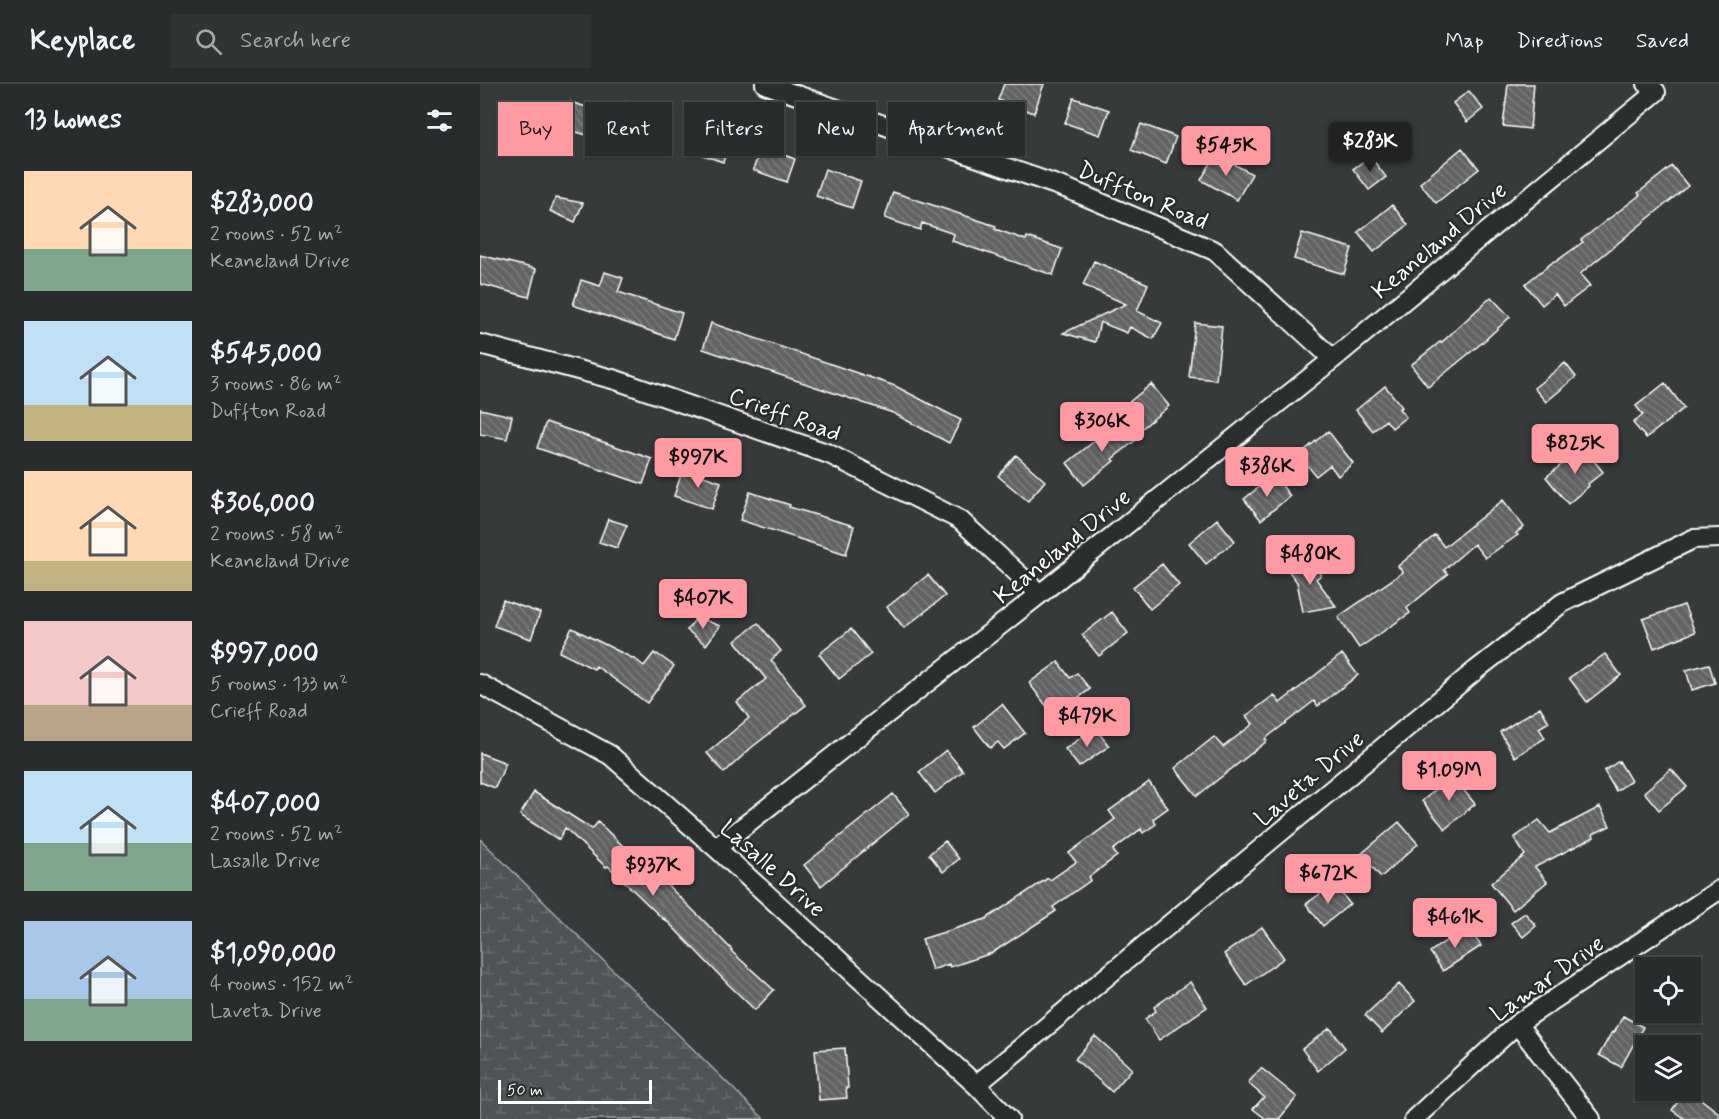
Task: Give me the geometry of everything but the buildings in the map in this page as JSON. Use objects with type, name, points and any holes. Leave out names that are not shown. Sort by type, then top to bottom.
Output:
[{"type":"street","name":"Duffton Road","points":[[765,84],[1068,189],[1215,251],[1333,359]]},
{"type":"street","name":"Keaneland Drive","points":[[716,848],[1040,594],[1333,359],[1651,88]]},
{"type":"street","name":"Crieff Road","points":[[480,344],[616,380],[829,454],[960,520],[1040,594]]},
{"type":"street","name":"Laveta Drive","points":[[976,1085],[1476,670],[1562,603],[1693,539],[1719,538]]},
{"type":"street","name":"Lasalle Drive","points":[[480,684],[610,755],[716,848],[976,1085],[1009,1119]]},
{"type":"street","name":"Lamar Drive","points":[[1413,1119],[1517,1024],[1719,890]]},
{"type":"street","points":[[1517,1024],[1591,1119]]},
{"type":"green space","points":[[480,839],[764,1119],[480,1119]]}]
